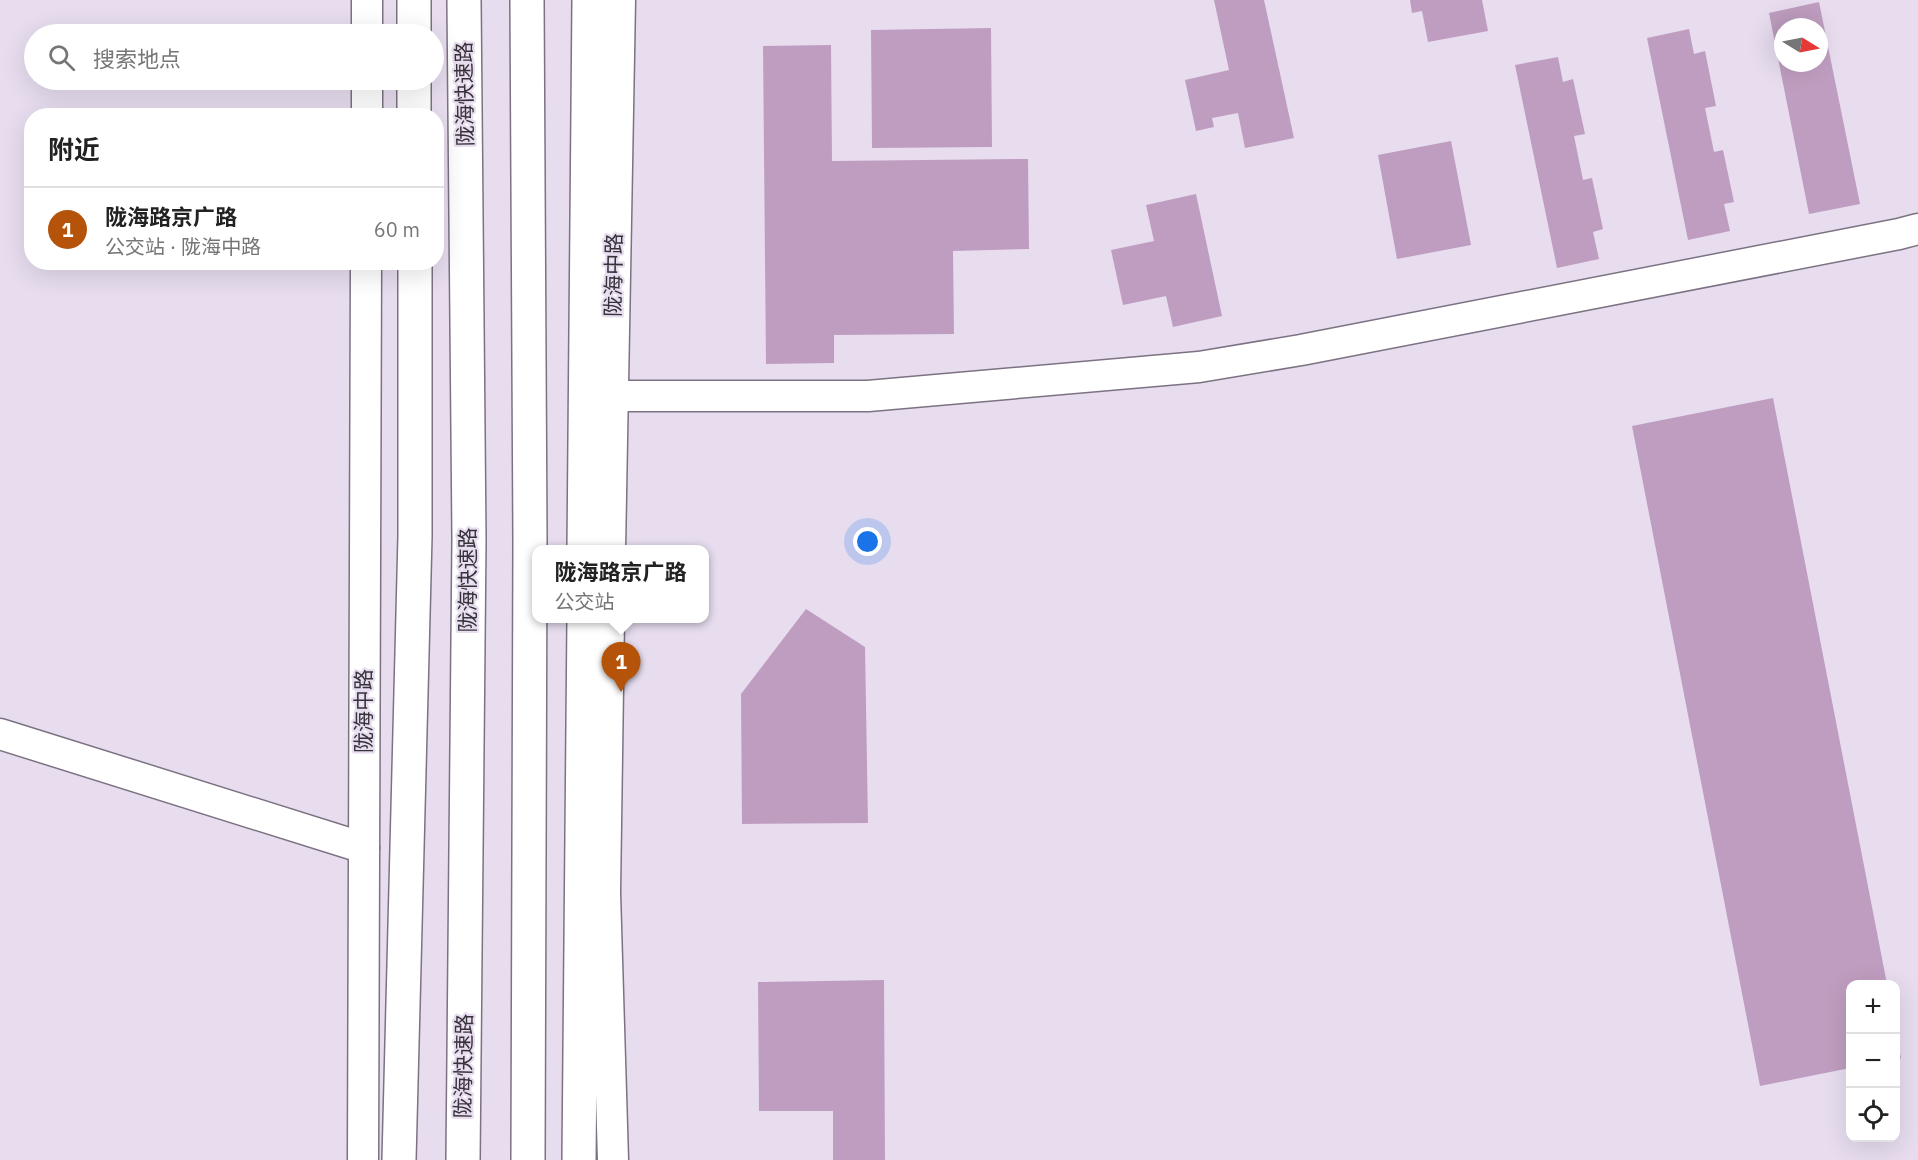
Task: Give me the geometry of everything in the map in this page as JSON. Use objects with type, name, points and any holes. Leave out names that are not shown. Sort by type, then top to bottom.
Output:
[{"type":"highway","points":[[414,0],[414,24]]},
{"type":"highway","name":"陇海快速路","points":[[463,1160],[469,551],[464,0]]},
{"type":"highway","points":[[527,0],[530,541],[528,1160]]},
{"type":"highway","points":[[584,545],[589,0]]},
{"type":"highway","points":[[414,90],[414,108]]},
{"type":"highway","points":[[399,1160],[415,536],[415,270]]},
{"type":"highway","points":[[579,1160],[584,623]]},
{"type":"street","points":[[367,0],[367,24]]},
{"type":"street","name":"陇海中路","points":[[610,545],[620,0]]},
{"type":"street","points":[[367,90],[367,108]]},
{"type":"street","points":[[612,396],[868,396],[1199,367],[1313,347],[1918,229]]},
{"type":"street","name":"陇海中路","points":[[363,1160],[366,270]]},
{"type":"street","points":[[609,623],[604,893],[613,1160]]},
{"type":"street","points":[[0,735],[364,848]]},
{"type":"building","points":[[1214,0],[1264,0],[1294,138],[1245,148],[1238,113],[1212,118],[1214,127],[1196,131],[1185,80],[1229,70]]},
{"type":"building","points":[[1410,0],[1482,0],[1488,31],[1428,42],[1422,11],[1412,13]]},
{"type":"building","points":[[1819,2],[1822,18],[1774,18],[1774,38],[1769,13]]},
{"type":"building","points":[[991,28],[992,147],[872,148],[871,30]]},
{"type":"building","points":[[1689,29],[1694,54],[1705,51],[1716,106],[1705,108],[1714,152],[1723,150],[1734,202],[1724,204],[1730,231],[1688,240],[1647,38]]},
{"type":"building","points":[[831,45],[832,161],[1028,159],[1029,249],[953,251],[954,334],[834,335],[834,363],[766,364],[763,46]]},
{"type":"building","points":[[1828,46],[1860,204],[1809,214],[1781,72],[1828,72]]},
{"type":"building","points":[[1558,57],[1563,82],[1573,79],[1585,134],[1574,136],[1583,180],[1592,178],[1603,229],[1593,232],[1599,259],[1557,268],[1515,65]]},
{"type":"building","points":[[1451,141],[1471,245],[1397,259],[1378,155]]},
{"type":"building","points":[[1196,194],[1222,316],[1173,327],[1166,296],[1123,305],[1111,250],[1154,241],[1146,205]]},
{"type":"building","points":[[1773,398],[1886,980],[1846,980],[1846,1069],[1760,1086],[1632,426]]},
{"type":"building","points":[[806,609],[865,647],[868,823],[742,824],[741,694]]},
{"type":"building","points":[[884,980],[885,1160],[833,1160],[833,1111],[759,1111],[758,982]]},
{"type":"place","name":"陇海路京广路","points":[[621,692]]}]
